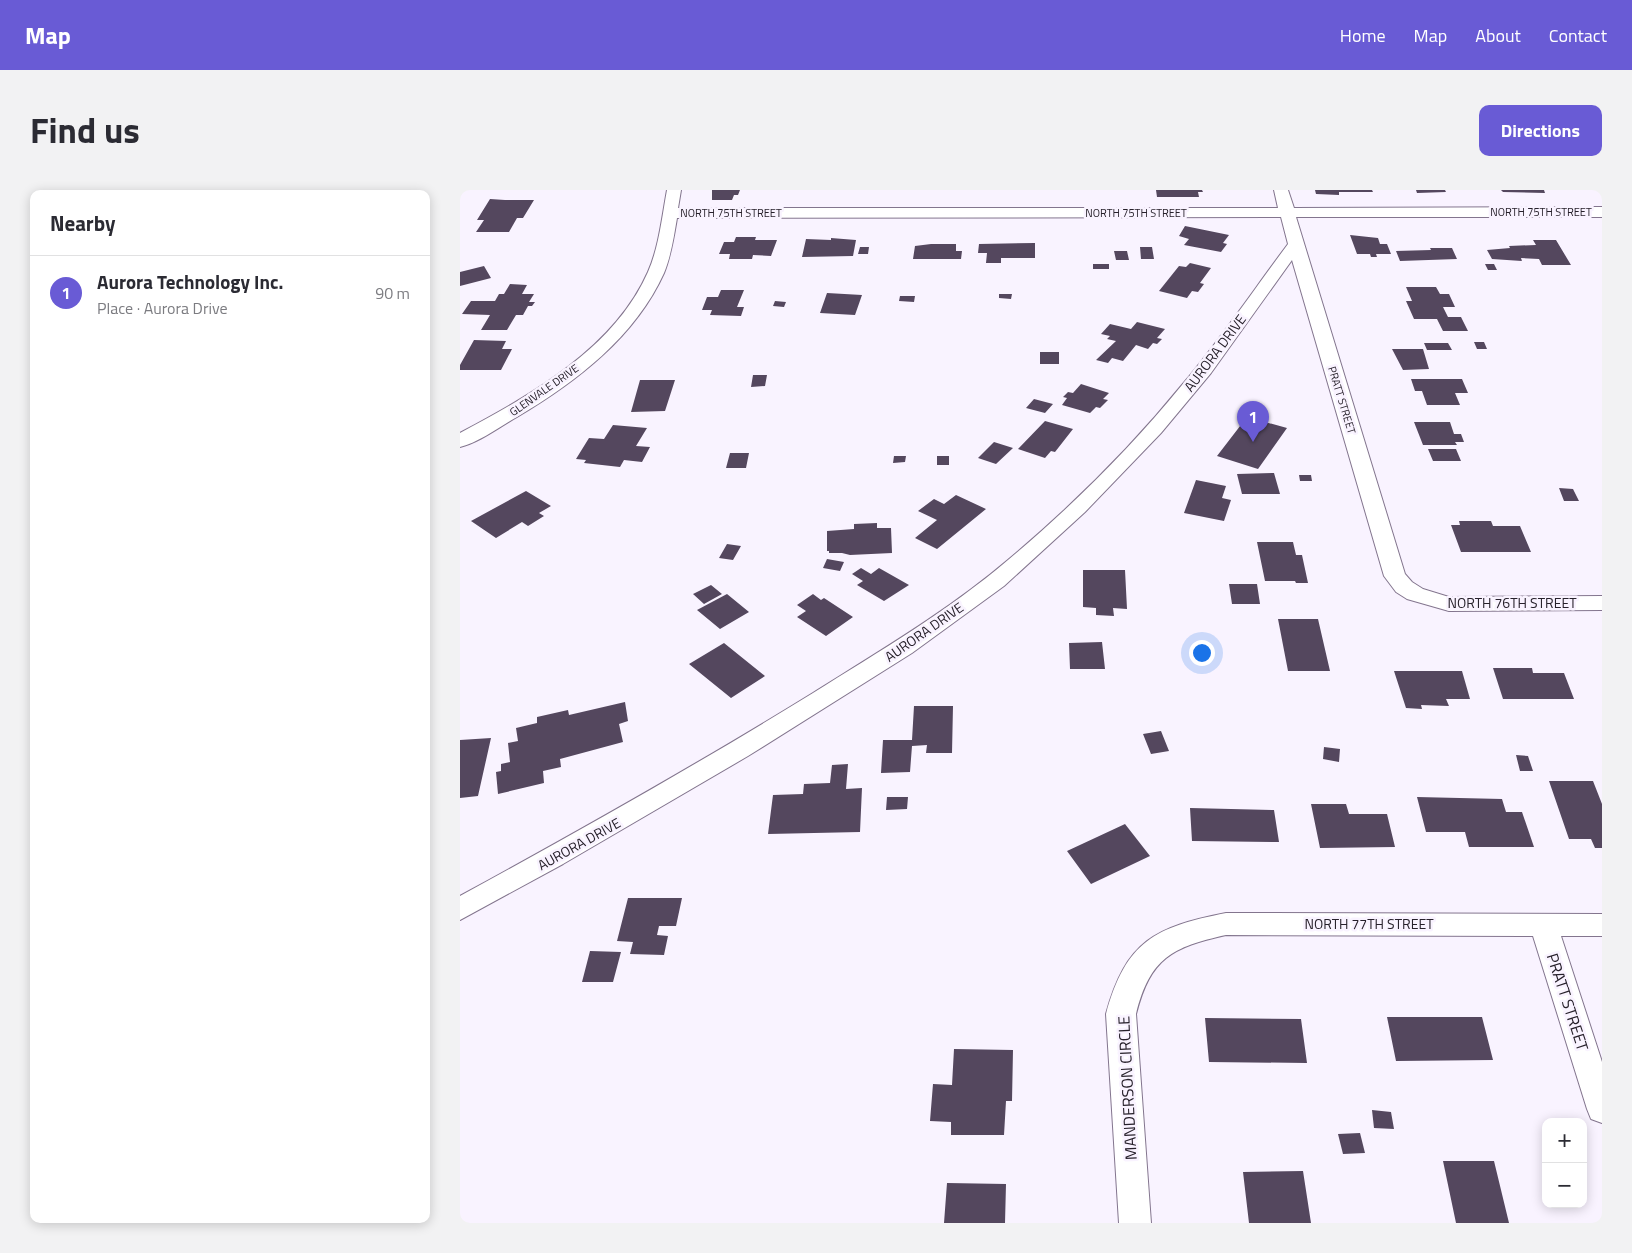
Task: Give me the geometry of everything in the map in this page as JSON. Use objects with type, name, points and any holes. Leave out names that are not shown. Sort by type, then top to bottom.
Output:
[{"type":"street","name":"GLENVALE DRIVE","points":[[460,441],[546,391],[580,365],[608,339],[647,290],[656,270],[671,213],[674,190]]},
{"type":"street","name":"PRATT STREET","points":[[1281,190],[1395,576],[1404,587],[1423,598]]},
{"type":"street","name":"NORTH 75TH STREET","points":[[671,213],[1602,212]]},
{"type":"street","name":"AURORA DRIVE","points":[[460,909],[595,836],[745,748],[876,665],[961,607],[1017,564],[1086,499],[1171,410],[1200,376],[1296,244]]},
{"type":"street","name":"NORTH 76TH STREET","points":[[1423,598],[1448,604],[1602,604]]},
{"type":"street","name":"NORTH 77TH STREET","points":[[1145,958],[1170,938],[1190,931],[1226,924],[1602,925]]},
{"type":"street","name":"PRATT STREET","points":[[1543,925],[1602,1108]]},
{"type":"street","name":"MANDERSON CIRCLE","points":[[1135,1223],[1121,1014],[1130,981],[1145,958]]},
{"type":"building","points":[[712,190],[740,190],[738,195],[734,195],[732,200],[712,200]]},
{"type":"building","points":[[1156,190],[1202,190],[1203,192],[1198,192],[1199,197],[1157,197]]},
{"type":"building","points":[[1315,190],[1372,190],[1373,192],[1339,192],[1339,195],[1316,194]]},
{"type":"building","points":[[1416,190],[1445,190],[1446,192],[1417,193]]},
{"type":"building","points":[[1501,190],[1544,190],[1545,193],[1503,192]]},
{"type":"building","points":[[490,199],[534,200],[523,218],[517,218],[509,232],[476,232],[484,220],[477,220]]},
{"type":"building","points":[[1185,226],[1229,235],[1223,243],[1227,244],[1221,252],[1184,245],[1189,239],[1179,236]]},
{"type":"building","points":[[1350,235],[1378,238],[1380,244],[1387,244],[1391,254],[1376,254],[1377,257],[1371,257],[1370,254],[1357,254]]},
{"type":"building","points":[[736,237],[756,237],[755,240],[777,240],[771,256],[753,255],[752,259],[729,259],[730,254],[719,254],[724,242],[734,242]]},
{"type":"building","points":[[831,238],[856,240],[853,256],[802,257],[806,239],[831,240]]},
{"type":"building","points":[[1533,240],[1556,240],[1571,265],[1542,265],[1539,259],[1521,258],[1522,261],[1492,259],[1487,250],[1510,248],[1509,246],[1536,245]]},
{"type":"building","points":[[1035,243],[1035,258],[1001,258],[1001,263],[986,263],[987,253],[978,253],[979,244]]},
{"type":"building","points":[[956,244],[956,251],[962,251],[961,259],[913,259],[915,246]]},
{"type":"building","points":[[860,247],[869,247],[868,254],[858,254]]},
{"type":"building","points":[[1140,247],[1152,247],[1154,259],[1141,259]]},
{"type":"building","points":[[1430,248],[1452,248],[1457,259],[1400,261],[1396,251],[1431,250]]},
{"type":"building","points":[[1114,251],[1127,251],[1129,260],[1116,260]]},
{"type":"building","points":[[1190,263],[1211,268],[1200,283],[1204,284],[1198,292],[1192,291],[1187,298],[1159,291],[1179,266],[1186,267]]},
{"type":"building","points":[[1093,264],[1109,264],[1109,269],[1093,269]]},
{"type":"building","points":[[1485,264],[1494,264],[1497,270],[1488,270]]},
{"type":"building","points":[[484,266],[491,278],[460,286],[460,272]]},
{"type":"building","points":[[510,284],[527,285],[522,294],[534,294],[529,302],[535,302],[532,306],[528,306],[523,315],[516,315],[507,330],[481,330],[490,315],[462,314],[471,301],[495,301],[499,294],[504,294]]},
{"type":"building","points":[[1406,287],[1436,287],[1440,294],[1449,294],[1455,307],[1443,307],[1448,317],[1461,317],[1468,331],[1443,331],[1437,319],[1414,319],[1406,301],[1412,301]]},
{"type":"building","points":[[721,290],[744,290],[737,307],[744,307],[741,316],[710,315],[712,310],[702,310],[707,297],[718,297]]},
{"type":"building","points":[[827,293],[862,295],[855,315],[820,313]]},
{"type":"building","points":[[999,294],[1012,294],[1011,299],[999,298]]},
{"type":"building","points":[[900,296],[915,296],[914,302],[899,301]]},
{"type":"building","points":[[775,301],[786,302],[784,307],[773,306]]},
{"type":"building","points":[[1137,322],[1165,329],[1157,338],[1162,339],[1157,344],[1153,343],[1148,349],[1136,345],[1123,361],[1112,358],[1108,363],[1096,360],[1116,341],[1107,339],[1110,336],[1101,334],[1110,324],[1131,329]]},
{"type":"building","points":[[474,340],[506,341],[502,349],[512,349],[501,370],[460,370],[460,365]]},
{"type":"building","points":[[1474,342],[1484,342],[1487,349],[1477,349]]},
{"type":"building","points":[[1424,343],[1448,343],[1452,350],[1427,350]]},
{"type":"building","points":[[1392,349],[1423,349],[1429,369],[1403,370]]},
{"type":"building","points":[[1040,352],[1059,352],[1059,364],[1040,364]]},
{"type":"building","points":[[753,375],[767,375],[765,386],[751,387]]},
{"type":"building","points":[[1411,379],[1462,379],[1468,393],[1455,393],[1460,405],[1427,405],[1422,391],[1415,391]]},
{"type":"building","points":[[640,380],[675,380],[665,411],[631,412]]},
{"type":"building","points":[[1081,384],[1109,393],[1103,399],[1108,400],[1100,408],[1096,407],[1090,413],[1062,405],[1067,398],[1063,397],[1068,392],[1073,393]]},
{"type":"building","points":[[1034,399],[1053,404],[1045,413],[1026,408]]},
{"type":"building","points":[[1247,417],[1287,428],[1258,469],[1217,456]]},
{"type":"building","points":[[1045,421],[1073,429],[1055,452],[1051,451],[1045,458],[1018,449]]},
{"type":"building","points":[[1414,422],[1450,422],[1454,434],[1461,434],[1464,442],[1455,442],[1457,445],[1423,445]]},
{"type":"building","points":[[613,425],[647,428],[636,446],[650,447],[642,462],[624,460],[620,467],[584,463],[586,460],[576,459],[589,438],[604,439]]},
{"type":"building","points":[[994,442],[1013,448],[996,464],[978,458]]},
{"type":"building","points":[[1428,449],[1456,449],[1461,461],[1433,461]]},
{"type":"building","points":[[730,453],[749,453],[746,468],[726,468]]},
{"type":"building","points":[[894,456],[906,456],[905,462],[893,463]]},
{"type":"building","points":[[937,456],[949,456],[949,465],[937,465]]},
{"type":"building","points":[[1274,473],[1280,494],[1242,494],[1237,474]]},
{"type":"building","points":[[1299,475],[1311,475],[1312,481],[1300,481]]},
{"type":"building","points":[[1196,480],[1226,486],[1222,498],[1231,500],[1224,521],[1184,513]]},
{"type":"building","points":[[1559,488],[1573,489],[1579,501],[1564,501]]},
{"type":"building","points":[[526,491],[551,506],[539,513],[544,516],[528,526],[522,522],[496,538],[471,521]]},
{"type":"building","points":[[956,495],[986,509],[937,549],[915,538],[937,520],[918,511],[934,499],[944,504]]},
{"type":"building","points":[[1459,521],[1491,521],[1493,526],[1520,526],[1531,552],[1461,552],[1451,525],[1460,525]]},
{"type":"building","points":[[877,523],[877,528],[891,528],[892,553],[850,555],[829,553],[827,551],[827,531],[854,529],[854,524]]},
{"type":"building","points":[[1257,542],[1293,542],[1296,555],[1302,555],[1308,583],[1265,581]]},
{"type":"building","points":[[727,544],[741,546],[733,560],[719,558]]},
{"type":"building","points":[[827,559],[844,562],[840,571],[823,568]]},
{"type":"building","points":[[861,568],[871,574],[879,568],[909,585],[884,601],[857,585],[863,581],[852,574]]},
{"type":"building","points":[[1083,570],[1125,570],[1127,609],[1113,608],[1114,616],[1096,615],[1096,608],[1083,607]]},
{"type":"building","points":[[1229,584],[1257,584],[1260,604],[1232,604]]},
{"type":"building","points":[[711,585],[722,594],[704,604],[693,594]]},
{"type":"building","points":[[727,594],[749,612],[720,629],[697,610]]},
{"type":"building","points":[[813,594],[821,600],[824,598],[853,617],[826,636],[797,617],[806,611],[797,605]]},
{"type":"building","points":[[1278,619],[1318,619],[1330,671],[1288,671]]},
{"type":"building","points":[[1102,642],[1105,669],[1070,669],[1069,643]]},
{"type":"building","points":[[724,643],[765,676],[731,698],[689,664]]},
{"type":"building","points":[[1493,668],[1532,668],[1533,673],[1564,673],[1574,699],[1503,699]]},
{"type":"building","points":[[1394,671],[1462,671],[1470,699],[1446,699],[1449,706],[1421,705],[1422,709],[1406,708]]},
{"type":"building","points":[[625,702],[628,721],[619,724],[623,742],[560,759],[561,767],[543,771],[544,783],[498,794],[496,772],[501,771],[501,764],[510,762],[508,743],[518,741],[516,728],[537,723],[537,717],[568,710],[569,715]]},
{"type":"building","points":[[914,706],[953,706],[952,753],[926,753],[927,745],[912,746],[910,772],[881,773],[883,740],[912,740]]},
{"type":"building","points":[[1161,731],[1169,751],[1151,754],[1143,734]]},
{"type":"building","points":[[491,738],[478,796],[460,798],[460,740]]},
{"type":"building","points":[[1324,747],[1340,749],[1339,762],[1323,759]]},
{"type":"building","points":[[1516,755],[1528,756],[1533,771],[1520,771]]},
{"type":"building","points":[[848,764],[846,789],[862,788],[860,832],[768,834],[773,795],[803,794],[804,784],[830,783],[832,765]]},
{"type":"building","points":[[1549,781],[1593,781],[1602,804],[1602,848],[1595,848],[1591,839],[1569,839]]},
{"type":"building","points":[[887,797],[908,797],[907,809],[886,810]]},
{"type":"building","points":[[1417,797],[1502,799],[1506,812],[1522,812],[1534,847],[1469,847],[1465,832],[1426,832]]},
{"type":"building","points":[[1311,804],[1346,804],[1349,814],[1387,814],[1395,847],[1320,848]]},
{"type":"building","points":[[1190,808],[1274,810],[1279,842],[1192,841]]},
{"type":"building","points":[[1125,824],[1150,856],[1091,884],[1067,851]]},
{"type":"building","points":[[628,898],[682,898],[676,926],[659,926],[657,935],[668,936],[664,955],[630,954],[633,942],[617,941]]},
{"type":"building","points":[[590,951],[621,952],[613,982],[582,982]]},
{"type":"building","points":[[1387,1017],[1482,1017],[1493,1060],[1396,1061]]},
{"type":"building","points":[[1205,1018],[1301,1019],[1307,1063],[1209,1062]]},
{"type":"building","points":[[954,1049],[1013,1050],[1012,1101],[1006,1101],[1004,1135],[951,1135],[951,1122],[930,1121],[933,1084],[952,1085]]},
{"type":"building","points":[[1372,1110],[1391,1112],[1394,1129],[1374,1128]]},
{"type":"building","points":[[1360,1133],[1365,1153],[1343,1154],[1338,1134]]},
{"type":"building","points":[[1443,1161],[1494,1161],[1509,1223],[1456,1223]]},
{"type":"building","points":[[1303,1171],[1311,1223],[1249,1223],[1243,1172]]},
{"type":"building","points":[[947,1183],[1006,1184],[1005,1223],[944,1223]]},
{"type":"place","name":"Aurora Technology Inc.","points":[[1253,442]]}]
